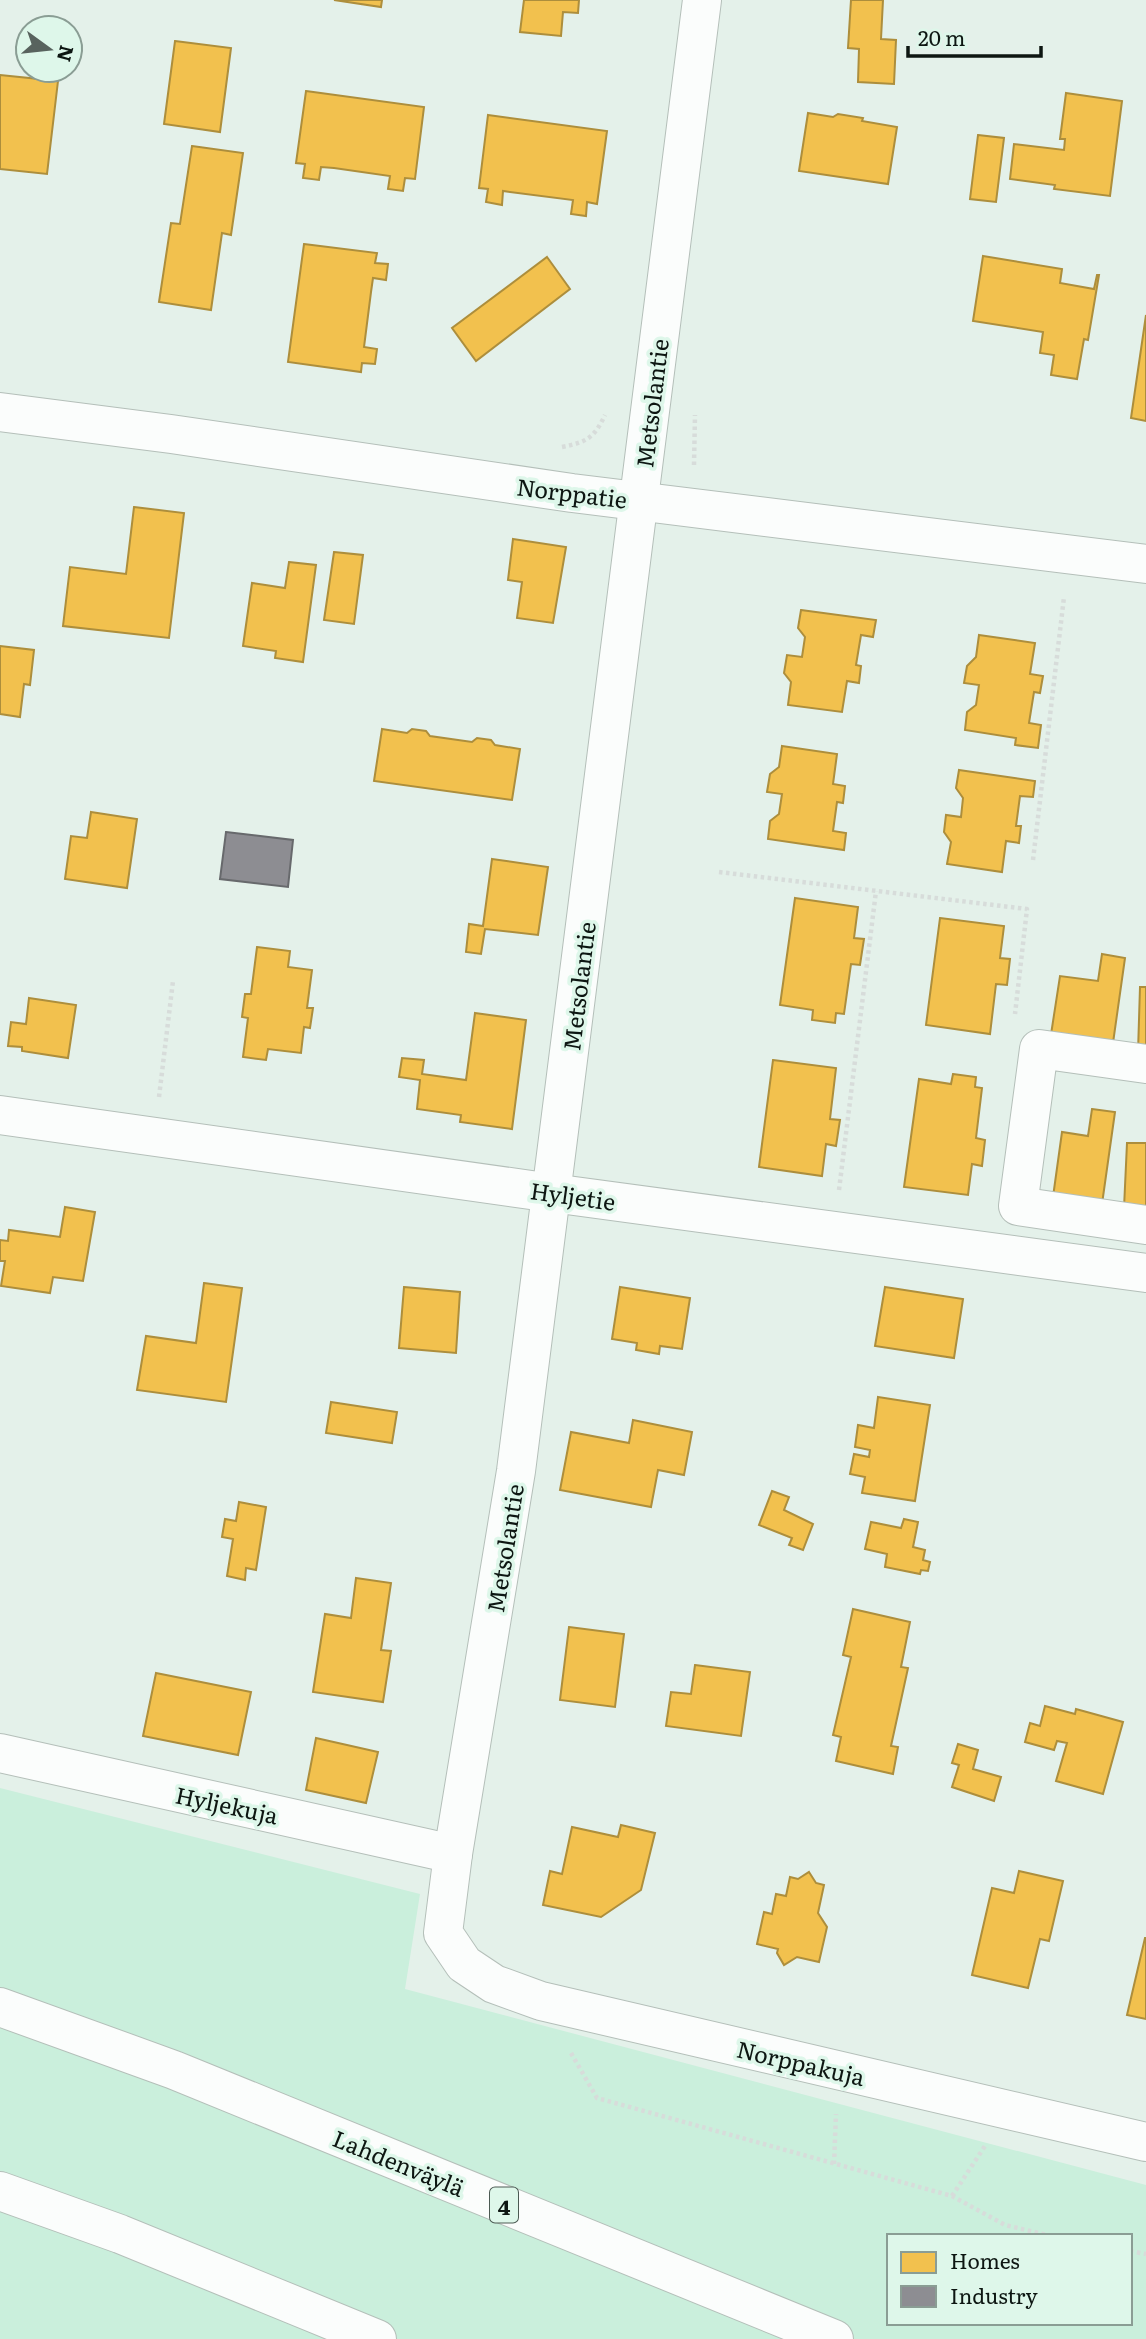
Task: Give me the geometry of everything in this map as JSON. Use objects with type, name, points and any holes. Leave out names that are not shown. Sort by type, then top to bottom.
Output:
[{"type":"main road","name":"Metsolantie","points":[[464,1964],[443,1933],[453,1854],[505,1546],[600,824],[702,0]]},
{"type":"main road","name":"Norppatie","points":[[0,412],[638,501],[1146,564]]},
{"type":"main road","points":[[1146,1064],[1039,1049],[1018,1206],[1146,1225]]},
{"type":"main road","name":"Hyljetie","points":[[0,1115],[1146,1273]]},
{"type":"main road","name":"Hyljekuja","points":[[0,1754],[453,1854]]},
{"type":"main road","name":"Norppakuja","points":[[464,1964],[494,1984],[541,2001],[1146,2142]]},
{"type":"main road","name":"Lahdenväylä","points":[[0,2007],[174,2070],[834,2339]]},
{"type":"main road","points":[[0,2191],[120,2234],[376,2339]]},
{"type":"path","points":[[1033,860],[1069,554]]},
{"type":"path","points":[[719,872],[1027,909]]},
{"type":"path","points":[[835,1229],[876,891]]},
{"type":"path","points":[[155,1136],[173,981]]},
{"type":"path","points":[[541,2001],[597,2098],[952,2196],[1005,2225],[1043,2234]]},
{"type":"path","points":[[834,2164],[838,2071]]},
{"type":"path","points":[[952,2196],[1009,2110]]},
{"type":"green space","points":[[0,1788],[420,1894],[405,1989],[1146,2185],[1146,2339],[0,2339]]},
{"type":"building: Homes","points":[[334,0],[382,0],[381,7]]},
{"type":"building: Homes","points":[[524,0],[579,0],[578,13],[563,12],[561,36],[520,32]]},
{"type":"building: Homes","points":[[851,0],[883,0],[881,39],[896,40],[894,84],[858,82],[859,49],[848,48]]},
{"type":"building: Homes","points":[[175,41],[231,48],[220,132],[164,124]]},
{"type":"building: Homes","points":[[0,75],[14,76],[14,84],[58,84],[47,174],[0,169]]},
{"type":"building: Homes","points":[[306,91],[424,107],[415,179],[405,178],[403,191],[388,189],[390,176],[334,168],[321,167],[319,180],[303,178],[305,164],[296,163]]},
{"type":"building: Homes","points":[[1066,93],[1122,101],[1110,196],[1054,189],[1055,185],[1010,179],[1014,144],[1064,150],[1065,139],[1060,139]]},
{"type":"building: Homes","points":[[808,113],[833,117],[838,114],[897,127],[888,184],[799,171]]},
{"type":"building: Homes","points":[[488,115],[607,131],[597,204],[587,202],[586,216],[571,214],[573,200],[503,191],[502,205],[486,202],[488,189],[479,188]]},
{"type":"building: Homes","points":[[978,135],[1004,138],[996,202],[970,199]]},
{"type":"building: Homes","points":[[192,146],[243,153],[231,235],[222,233],[211,310],[159,302],[171,223],[180,224]]},
{"type":"building: Homes","points":[[304,244],[377,253],[375,263],[388,264],[386,280],[373,278],[371,292],[364,347],[377,349],[375,364],[362,363],[361,372],[288,362]]},
{"type":"building: Homes","points":[[983,256],[1062,269],[1060,283],[1094,289],[1099,275],[1088,340],[1084,339],[1077,379],[1051,375],[1054,355],[1040,353],[1043,332],[973,321]]},
{"type":"building: Homes","points":[[547,257],[570,289],[476,361],[452,328]]},
{"type":"building: Homes","points":[[1146,315],[1146,421],[1131,418]]},
{"type":"building: Homes","points":[[134,507],[184,513],[169,638],[63,626],[70,567],[126,574]]},
{"type":"building: Homes","points":[[513,539],[566,547],[553,623],[517,618],[522,582],[508,580]]},
{"type":"building: Homes","points":[[334,552],[363,555],[354,624],[324,620]]},
{"type":"building: Homes","points":[[289,562],[316,565],[303,662],[275,658],[276,651],[243,646],[252,583],[285,588]]},
{"type":"building: Homes","points":[[801,610],[876,620],[873,637],[861,635],[856,665],[861,666],[859,683],[847,681],[842,712],[788,705],[791,682],[784,673],[787,655],[802,657],[805,637],[798,628]]},
{"type":"building: Homes","points":[[979,635],[1035,643],[1030,674],[1043,676],[1040,693],[1034,692],[1029,723],[1041,725],[1038,748],[1015,745],[1016,738],[965,730],[967,712],[976,705],[979,685],[964,683],[967,666],[976,657]]},
{"type":"building: Homes","points":[[0,646],[34,650],[30,685],[24,684],[20,717],[0,714]]},
{"type":"building: Homes","points":[[382,729],[407,733],[412,729],[426,731],[430,736],[472,742],[477,738],[491,740],[495,745],[520,749],[512,800],[374,781]]},
{"type":"building: Homes","points":[[782,746],[837,754],[833,784],[845,786],[843,803],[837,802],[833,831],[846,833],[844,850],[768,839],[770,821],[779,814],[782,794],[767,792],[770,774],[779,767]]},
{"type":"building: Homes","points":[[959,770],[1035,781],[1033,797],[1020,796],[1016,826],[1021,826],[1019,843],[1006,841],[1002,872],[947,864],[951,842],[944,832],[946,815],[961,817],[963,798],[956,788]]},
{"type":"building: Homes","points":[[91,812],[137,819],[127,888],[65,879],[71,836],[87,838]]},
{"type":"building: Homes","points":[[492,859],[548,867],[538,935],[485,929],[481,954],[466,952],[469,924],[483,926]]},
{"type":"building: Homes","points":[[795,898],[858,907],[854,938],[864,939],[860,965],[851,964],[844,1014],[836,1013],[835,1023],[812,1020],[813,1010],[780,1005]]},
{"type":"building: Homes","points":[[940,918],[1004,926],[1000,958],[1010,959],[1007,985],[996,984],[990,1034],[926,1025]]},
{"type":"building: Homes","points":[[257,947],[290,951],[288,967],[312,970],[307,1008],[313,1008],[310,1028],[304,1027],[301,1053],[268,1049],[266,1060],[243,1057],[248,1018],[242,1017],[245,994],[251,994]]},
{"type":"building: Homes","points":[[1102,954],[1125,958],[1112,1050],[1050,1041],[1060,976],[1098,981]]},
{"type":"building: Homes","points":[[1140,987],[1146,987],[1146,1053],[1138,1052]]},
{"type":"building: Homes","points":[[29,998],[76,1005],[68,1058],[22,1051],[22,1047],[8,1046],[11,1022],[26,1024]]},
{"type":"building: Homes","points":[[475,1013],[526,1020],[512,1129],[460,1122],[461,1115],[417,1109],[420,1080],[399,1077],[402,1058],[424,1060],[422,1074],[466,1080]]},
{"type":"building: Homes","points":[[773,1060],[836,1068],[830,1119],[840,1120],[836,1146],[826,1144],[822,1176],[759,1167]]},
{"type":"building: Homes","points":[[953,1074],[976,1077],[975,1087],[982,1088],[976,1138],[985,1140],[982,1166],[972,1164],[968,1195],[904,1187],[919,1079],[951,1084]]},
{"type":"building: Homes","points":[[1092,1109],[1115,1112],[1102,1204],[1053,1197],[1062,1132],[1088,1136]]},
{"type":"building: Homes","points":[[1127,1143],[1146,1143],[1146,1208],[1124,1208]]},
{"type":"building: Homes","points":[[65,1207],[95,1212],[83,1281],[53,1277],[50,1293],[1,1286],[5,1261],[0,1261],[0,1240],[8,1241],[9,1230],[60,1237]]},
{"type":"building: Homes","points":[[204,1283],[242,1288],[226,1402],[137,1390],[146,1336],[196,1343]]},
{"type":"building: Homes","points":[[404,1287],[460,1292],[456,1353],[399,1348]]},
{"type":"building: Homes","points":[[620,1287],[690,1298],[682,1349],[660,1346],[659,1354],[636,1350],[637,1343],[612,1339]]},
{"type":"building: Homes","points":[[885,1287],[963,1299],[954,1358],[875,1346]]},
{"type":"building: Homes","points":[[878,1397],[930,1405],[915,1501],[862,1493],[865,1477],[850,1474],[854,1454],[869,1457],[870,1450],[855,1447],[858,1425],[874,1428]]},
{"type":"building: Homes","points":[[331,1402],[397,1412],[392,1443],[326,1433]]},
{"type":"building: Homes","points":[[633,1420],[692,1432],[684,1475],[658,1470],[651,1507],[560,1490],[571,1432],[629,1443]]},
{"type":"building: Homes","points":[[772,1491],[789,1497],[784,1510],[813,1524],[803,1550],[789,1545],[792,1538],[759,1525]]},
{"type":"building: Homes","points":[[239,1502],[266,1507],[256,1570],[246,1568],[245,1580],[227,1576],[233,1539],[222,1537],[225,1519],[236,1521]]},
{"type":"building: Homes","points":[[904,1519],[918,1522],[913,1547],[925,1550],[923,1560],[930,1562],[928,1571],[921,1570],[920,1574],[885,1567],[887,1554],[865,1549],[871,1522],[901,1528]]},
{"type":"building: Homes","points":[[356,1578],[391,1583],[381,1650],[391,1651],[383,1702],[313,1692],[325,1614],[351,1618]]},
{"type":"building: Homes","points":[[853,1609],[910,1622],[901,1667],[908,1668],[891,1746],[898,1747],[893,1774],[836,1761],[841,1737],[833,1735],[851,1657],[843,1655]]},
{"type":"building: Homes","points":[[569,1627],[624,1634],[615,1707],[560,1700]]},
{"type":"building: Homes","points":[[695,1665],[750,1672],[741,1736],[666,1726],[671,1692],[691,1694]]},
{"type":"building: Homes","points":[[156,1673],[251,1692],[238,1755],[143,1736]]},
{"type":"building: Homes","points":[[1045,1706],[1075,1714],[1076,1709],[1123,1722],[1103,1794],[1056,1781],[1067,1743],[1057,1741],[1054,1750],[1025,1742],[1030,1723],[1040,1726]]},
{"type":"building: Homes","points":[[316,1738],[378,1752],[366,1803],[306,1790]]},
{"type":"building: Homes","points":[[958,1744],[978,1750],[973,1769],[1001,1777],[994,1801],[952,1787],[959,1765],[952,1763]]},
{"type":"building: Homes","points":[[621,1825],[655,1833],[641,1890],[601,1917],[543,1905],[550,1871],[562,1874],[572,1827],[618,1837]]},
{"type":"building: Homes","points":[[1019,1871],[1063,1881],[1049,1941],[1040,1939],[1028,1988],[972,1975],[992,1888],[1014,1893]]},
{"type":"building: Homes","points":[[809,1872],[816,1883],[824,1885],[818,1913],[827,1927],[819,1962],[797,1957],[784,1965],[777,1953],[778,1949],[757,1944],[764,1912],[772,1914],[776,1894],[786,1896],[790,1877],[798,1879]]},
{"type":"building: Homes","points":[[1146,1938],[1146,2019],[1127,2015]]},
{"type":"building: Industry","points":[[226,832],[293,840],[288,887],[220,879]]}]
